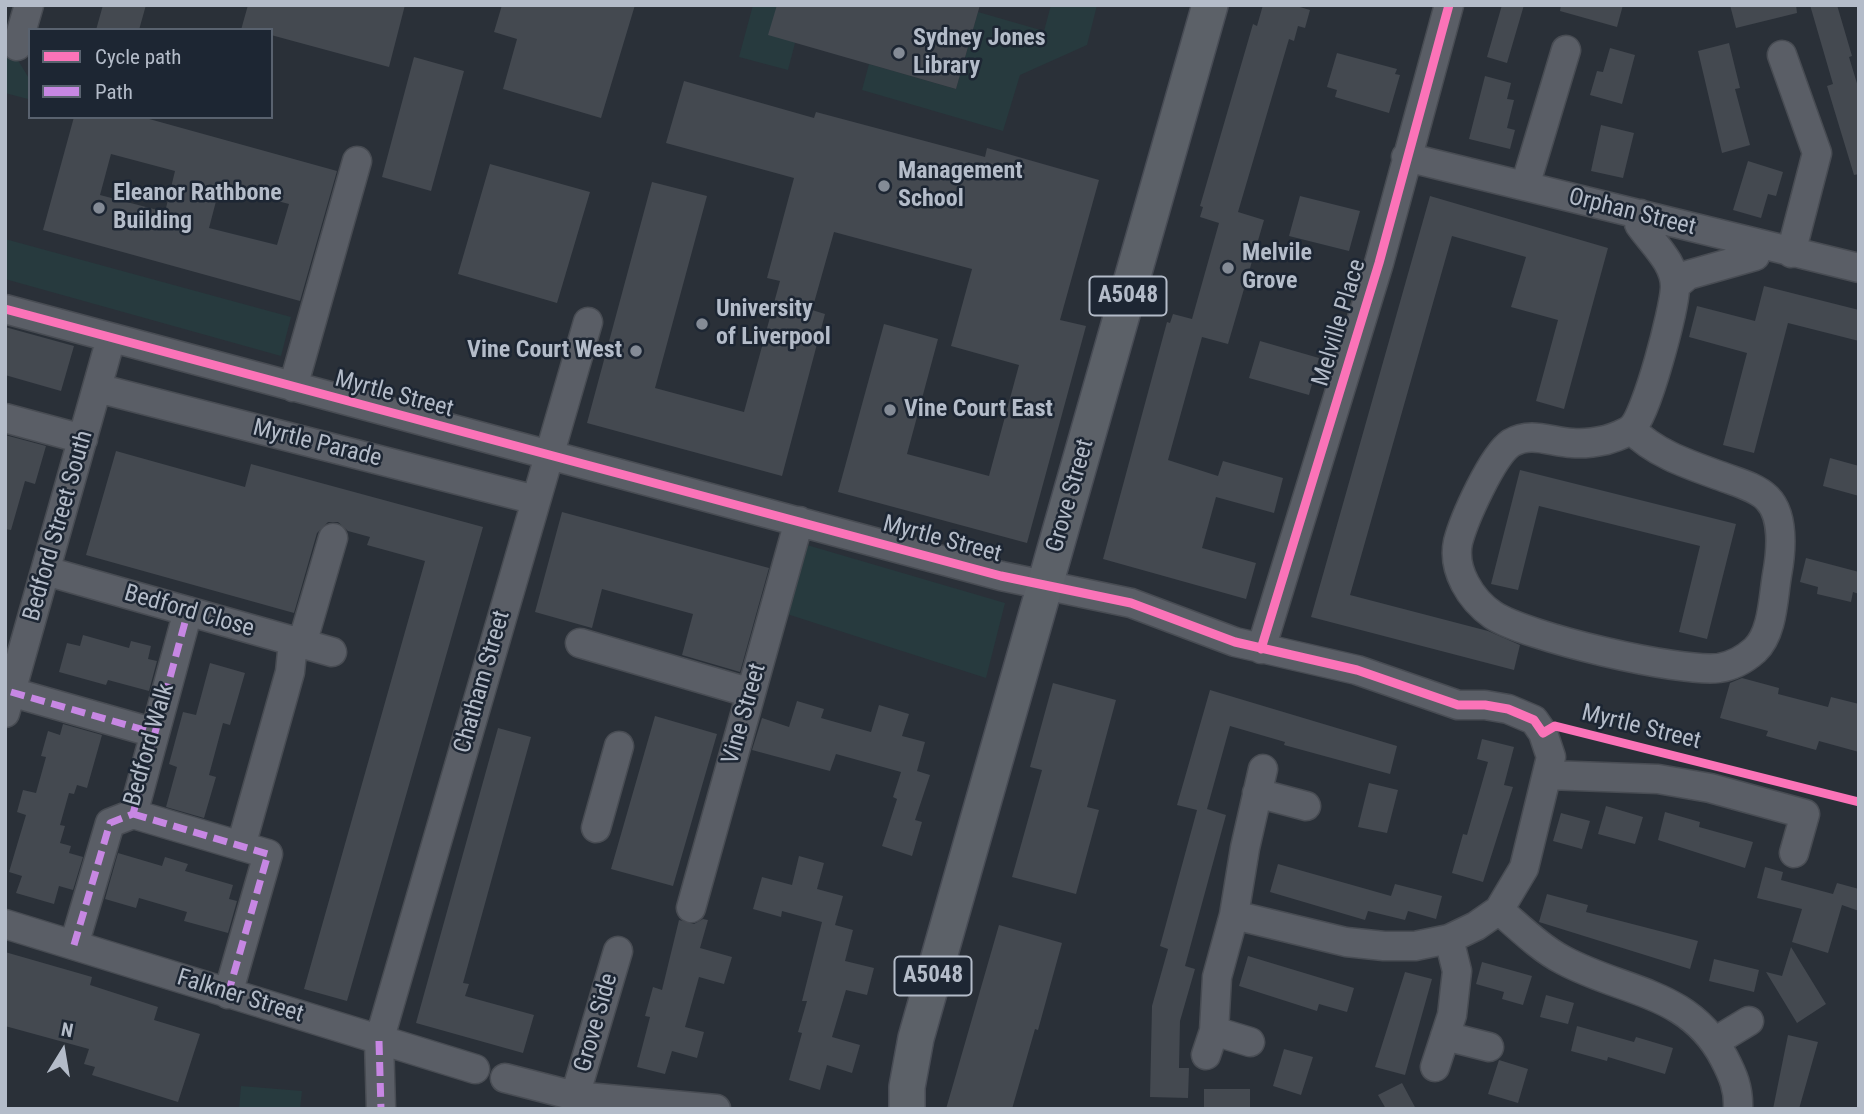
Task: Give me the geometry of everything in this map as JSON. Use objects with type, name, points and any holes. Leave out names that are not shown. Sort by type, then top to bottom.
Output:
[{"type":"main road","name":"Grove Street","points":[[907,1109],[907,1087],[916,1038],[1210,5]]},
{"type":"street","points":[[18,46],[29,5]]},
{"type":"street","name":"Melville Place","points":[[1261,649],[1378,263],[1449,5]]},
{"type":"street","points":[[1525,186],[1566,50]]},
{"type":"street","points":[[1782,55],[1817,153],[1791,253]]},
{"type":"street","name":"Orphan Street","points":[[1406,157],[1859,268]]},
{"type":"street","points":[[293,387],[357,161]]},
{"type":"street","points":[[1631,429],[1645,444],[1749,487],[1768,498],[1773,508],[1780,529],[1780,560],[1769,620],[1765,637],[1756,649],[1740,661],[1720,668],[1642,661],[1513,625],[1480,604],[1461,576],[1456,556],[1459,538],[1497,455],[1513,442],[1526,437],[1573,443],[1606,440],[1631,429],[1646,407],[1675,286],[1667,261],[1639,224],[1640,215]]},
{"type":"street","points":[[1675,286],[1688,275],[1755,257],[1757,244]]},
{"type":"street","name":"Myrtle Street","points":[[5,309],[549,457],[1045,586],[1131,603],[1261,649],[1357,670],[1458,705],[1485,705],[1508,709],[1534,720],[1543,733],[1551,757],[1548,775]]},
{"type":"street","name":"Chatham Street","points":[[381,1109],[379,1041],[588,322]]},
{"type":"street","name":"Bedford Street South","points":[[8,702],[111,338]]},
{"type":"street","name":"Myrtle Parade","points":[[97,388],[536,500]]},
{"type":"street","points":[[5,418],[83,439]]},
{"type":"street","name":"Vine Street","points":[[691,908],[799,521]]},
{"type":"street","points":[[241,846],[298,643],[333,538]]},
{"type":"street","name":"Bedford Close","points":[[47,571],[332,652]]},
{"type":"street","name":"Bedford Walk","points":[[74,945],[110,822],[133,814],[188,611]]},
{"type":"street","points":[[580,643],[751,693]]},
{"type":"street","points":[[8,702],[155,733]]},
{"type":"street","points":[[596,828],[619,746]]},
{"type":"street","points":[[1234,915],[1346,942],[1415,946],[1449,939],[1499,910],[1524,868],[1548,775],[1578,779],[1658,779],[1710,788],[1805,814],[1794,853]]},
{"type":"street","points":[[1250,1042],[1210,1043],[1217,976],[1234,915],[1260,781],[1306,806]]},
{"type":"street","points":[[133,814],[268,854],[228,994]]},
{"type":"street","points":[[1499,910],[1560,959],[1676,1005],[1695,1018],[1716,1041],[1735,1077],[1738,1109]]},
{"type":"street","name":"Falkner Street","points":[[5,924],[475,1069]]},
{"type":"street","points":[[1435,1067],[1452,1015],[1457,971],[1449,939]]},
{"type":"street","name":"Grove Side","points":[[576,1096],[618,951]]},
{"type":"street","points":[[1716,1041],[1749,1021]]},
{"type":"street","points":[[1445,1036],[1489,1047]]},
{"type":"street","points":[[505,1078],[576,1096],[716,1109]]},
{"type":"green space","points":[[753,5],[777,5],[795,43],[788,70],[739,57]]},
{"type":"green space","points":[[1051,5],[1097,5],[1087,45],[1020,75],[1003,131],[862,90],[869,64],[956,89],[978,12],[1044,31]]},
{"type":"green space","points":[[5,54],[16,57],[28,77],[28,99],[5,93]]},
{"type":"green space","points":[[5,239],[291,317],[281,356],[5,279]]},
{"type":"green space","points":[[807,545],[1005,603],[986,678],[787,614]]},
{"type":"green space","points":[[241,1086],[302,1091],[300,1109],[239,1109]]},
{"type":"building","points":[[103,5],[146,5],[140,28],[97,28]]},
{"type":"building","points":[[248,5],[405,5],[389,67],[273,36],[273,28],[242,28]]},
{"type":"building","points":[[502,5],[635,5],[601,118],[503,89],[517,39],[494,32]]},
{"type":"building","name":"Sydney Jones Library","points":[[777,5],[980,5],[956,89],[768,35]]},
{"type":"building","points":[[1263,5],[1293,5],[1310,10],[1305,28],[1298,26],[1294,41],[1289,39],[1238,212],[1264,220],[1228,344],[1202,337],[1168,460],[1218,476],[1223,461],[1283,478],[1274,513],[1216,497],[1202,548],[1256,563],[1246,599],[1103,559],[1167,322],[1170,323],[1173,314],[1192,319],[1219,223],[1200,217],[1203,207],[1200,206],[1253,24],[1257,26]]},
{"type":"building","points":[[1502,5],[1524,5],[1507,63],[1487,57]]},
{"type":"building","points":[[1561,5],[1623,5],[1617,27],[1560,11]]},
{"type":"building","points":[[1730,5],[1796,5],[1797,13],[1736,28]]},
{"type":"building","points":[[1810,5],[1837,5],[1852,56],[1849,57],[1859,90],[1859,174],[1854,175],[1827,86],[1833,84]]},
{"type":"building","points":[[1729,43],[1740,88],[1735,89],[1750,145],[1722,153],[1698,51]]},
{"type":"building","points":[[1610,48],[1635,55],[1622,104],[1590,95],[1597,71],[1603,72]]},
{"type":"building","points":[[1337,53],[1397,69],[1395,74],[1400,75],[1389,113],[1335,97],[1337,90],[1327,87]]},
{"type":"building","points":[[414,57],[464,71],[431,191],[382,177]]},
{"type":"building","points":[[1485,76],[1511,83],[1507,99],[1514,100],[1507,128],[1515,130],[1510,149],[1469,139]]},
{"type":"building","points":[[684,81],[814,118],[816,112],[985,157],[987,148],[1099,180],[1060,320],[1086,326],[1027,543],[838,492],[884,324],[938,339],[907,454],[989,476],[1019,365],[951,346],[972,269],[834,232],[812,310],[825,314],[782,476],[587,423],[652,182],[707,196],[655,388],[744,412],[780,281],[767,278],[794,178],[666,143]]},
{"type":"building","name":"Eleanor Rathbone Building","points":[[73,119],[149,119],[337,171],[300,301],[43,230]],"holes":[[[111,154],[175,171],[165,212],[100,195]],[[220,186],[289,204],[277,245],[209,228]]]},
{"type":"building","points":[[1601,125],[1634,133],[1623,178],[1591,171]]},
{"type":"building","points":[[1748,161],[1783,172],[1776,196],[1768,194],[1761,218],[1733,210]]},
{"type":"building","points":[[490,164],[590,192],[557,303],[458,274]]},
{"type":"building","points":[[1300,196],[1360,211],[1349,251],[1289,236]]},
{"type":"building","points":[[1430,196],[1608,248],[1564,409],[1536,401],[1558,320],[1511,307],[1526,257],[1452,236],[1350,595],[1488,631],[1520,645],[1514,670],[1311,617]]},
{"type":"building","points":[[1764,286],[1859,310],[1859,341],[1788,323],[1754,453],[1723,445],[1747,353],[1689,337],[1697,306],[1755,321]]},
{"type":"building","points":[[5,327],[74,346],[61,391],[5,375]]},
{"type":"building","points":[[1260,341],[1319,358],[1309,395],[1249,378]]},
{"type":"building","points":[[5,435],[46,446],[35,484],[25,481],[11,530],[5,529]]},
{"type":"building","points":[[116,451],[245,487],[251,464],[483,527],[347,1001],[304,989],[425,561],[367,545],[370,537],[348,531],[338,522],[328,522],[317,533],[294,613],[86,555]]},
{"type":"building","points":[[1830,458],[1859,466],[1859,496],[1823,486]]},
{"type":"building","points":[[1520,470],[1736,524],[1707,639],[1679,632],[1700,546],[1539,506],[1518,590],[1491,584]]},
{"type":"building","points":[[562,512],[769,568],[740,672],[682,655],[693,614],[602,589],[592,628],[535,612]]},
{"type":"building","points":[[1806,558],[1859,572],[1859,594],[1853,592],[1851,602],[1817,594],[1818,587],[1800,582]]},
{"type":"building","points":[[83,635],[129,648],[131,641],[151,646],[148,659],[157,661],[149,691],[108,680],[106,685],[59,672],[67,643],[80,646]]},
{"type":"building","points":[[210,663],[245,673],[230,725],[223,723],[209,775],[216,777],[204,818],[166,807],[177,767],[169,764],[183,712],[196,715]]},
{"type":"building","points":[[1742,678],[1779,688],[1778,694],[1828,707],[1831,697],[1859,704],[1859,752],[1819,741],[1816,750],[1766,736],[1768,731],[1720,718],[1730,683]]},
{"type":"building","points":[[1053,683],[1116,700],[1087,807],[1099,810],[1076,894],[1012,877],[1042,770],[1030,767]]},
{"type":"building","points":[[1210,690],[1397,746],[1390,774],[1284,745],[1285,742],[1230,726],[1207,809],[1226,815],[1185,966],[1195,969],[1180,1021],[1179,1068],[1189,1068],[1188,1098],[1150,1097],[1152,1006],[1168,949],[1160,946],[1197,810],[1177,805]]},
{"type":"building","points":[[797,701],[824,709],[821,718],[871,732],[879,705],[909,714],[902,736],[925,742],[917,771],[930,775],[915,820],[922,822],[912,856],[882,846],[897,799],[893,797],[901,772],[836,754],[830,771],[752,750],[762,718],[789,727]]},
{"type":"building","points":[[655,716],[717,734],[673,886],[611,869]]},
{"type":"building","points":[[63,724],[102,735],[87,788],[77,785],[74,794],[69,793],[60,825],[65,826],[60,843],[71,846],[69,853],[83,857],[73,890],[59,886],[54,904],[16,893],[22,876],[9,872],[26,815],[17,812],[23,790],[36,793],[46,757],[41,756],[48,731],[60,735]]},
{"type":"building","points":[[498,728],[531,737],[463,983],[469,984],[465,996],[534,1015],[523,1053],[416,1023]]},
{"type":"building","points":[[1482,739],[1514,747],[1504,785],[1513,787],[1483,882],[1452,873],[1463,834],[1467,835],[1488,762],[1477,759]]},
{"type":"building","points":[[1369,783],[1398,790],[1387,833],[1358,827]]},
{"type":"building","points":[[1606,806],[1643,817],[1635,844],[1598,834]]},
{"type":"building","points":[[1665,812],[1700,822],[1699,827],[1753,842],[1745,868],[1658,840]]},
{"type":"building","points":[[1561,813],[1590,821],[1582,849],[1553,841]]},
{"type":"building","points":[[118,853],[162,866],[165,857],[188,864],[185,871],[233,885],[229,899],[237,901],[228,933],[184,921],[187,912],[139,898],[136,908],[105,899]]},
{"type":"building","points":[[799,856],[824,863],[817,889],[843,896],[835,925],[853,930],[845,961],[874,968],[867,995],[846,990],[832,1037],[860,1045],[852,1073],[827,1065],[820,1090],[789,1080],[802,1033],[798,1032],[807,1001],[802,1001],[822,922],[782,911],[781,917],[753,909],[762,877],[792,885]]},
{"type":"building","points":[[1278,864],[1391,896],[1395,884],[1442,896],[1436,919],[1408,911],[1405,920],[1368,911],[1365,920],[1270,892]]},
{"type":"building","points":[[1765,867],[1783,872],[1781,880],[1833,894],[1837,883],[1859,889],[1859,911],[1842,905],[1828,953],[1792,942],[1802,909],[1757,898]]},
{"type":"building","points":[[1547,894],[1588,905],[1586,912],[1698,941],[1690,969],[1539,922]]},
{"type":"building","points":[[703,919],[708,920],[700,948],[732,957],[724,984],[699,977],[685,1027],[704,1032],[697,1058],[672,1051],[665,1074],[637,1067],[650,1017],[645,1016],[653,987],[662,990],[679,920],[694,924]]},
{"type":"building","points":[[999,925],[1062,943],[1038,1030],[1035,1029],[1012,1109],[946,1109]]},
{"type":"building","points":[[1791,947],[1826,1004],[1797,1023],[1766,972],[1782,976]]},
{"type":"building","points":[[5,952],[92,977],[90,985],[158,1007],[154,1020],[200,1034],[178,1102],[92,1075],[95,1067],[84,1064],[89,1049],[5,1026]]},
{"type":"building","points":[[1248,956],[1354,988],[1347,1012],[1319,1004],[1317,1011],[1239,986]]},
{"type":"building","points":[[1714,959],[1759,970],[1754,992],[1709,981]]},
{"type":"building","points":[[1482,962],[1532,976],[1523,1005],[1502,999],[1504,992],[1476,984]]},
{"type":"building","points":[[1405,972],[1432,979],[1405,1075],[1375,1067]]},
{"type":"building","points":[[1546,995],[1574,1003],[1568,1024],[1540,1017]]},
{"type":"building","points":[[1577,1026],[1634,1042],[1636,1037],[1673,1048],[1665,1074],[1608,1057],[1607,1061],[1571,1051]]},
{"type":"building","points":[[1788,1035],[1818,1042],[1799,1109],[1773,1109]]},
{"type":"building","points":[[1284,1049],[1313,1057],[1301,1095],[1273,1086]]},
{"type":"building","points":[[1499,1060],[1528,1069],[1518,1103],[1488,1094]]},
{"type":"building","points":[[1402,1083],[1416,1109],[1386,1109],[1378,1095]]},
{"type":"building","points":[[1204,1089],[1250,1089],[1250,1109],[1204,1109]]},
{"type":"marked path","points":[[74,945],[110,823],[133,814],[188,611]]},
{"type":"marked path","points":[[11,692],[155,733]]},
{"type":"marked path","points":[[133,814],[268,854],[228,994]]},
{"type":"marked path","points":[[379,1041],[381,1109]]},
{"type":"cycle path","points":[[1261,649],[1379,263],[1449,5]]},
{"type":"cycle path","points":[[5,309],[1001,576],[1131,603],[1235,642],[1357,670],[1458,705],[1485,705],[1508,709],[1534,720],[1543,733],[1555,726],[1859,802]]},
{"type":"place","name":"Sydney Jones Library","points":[[899,53]]},
{"type":"place","name":"Management School","points":[[884,186]]},
{"type":"place","name":"Eleanor Rathbone Building","points":[[99,208]]},
{"type":"place","name":"Melvile Grove","points":[[1228,268]]},
{"type":"place","name":"University of Liverpool","points":[[702,324]]},
{"type":"place","name":"Vine Court West","points":[[636,351]]},
{"type":"place","name":"Vine Court East","points":[[890,410]]}]
